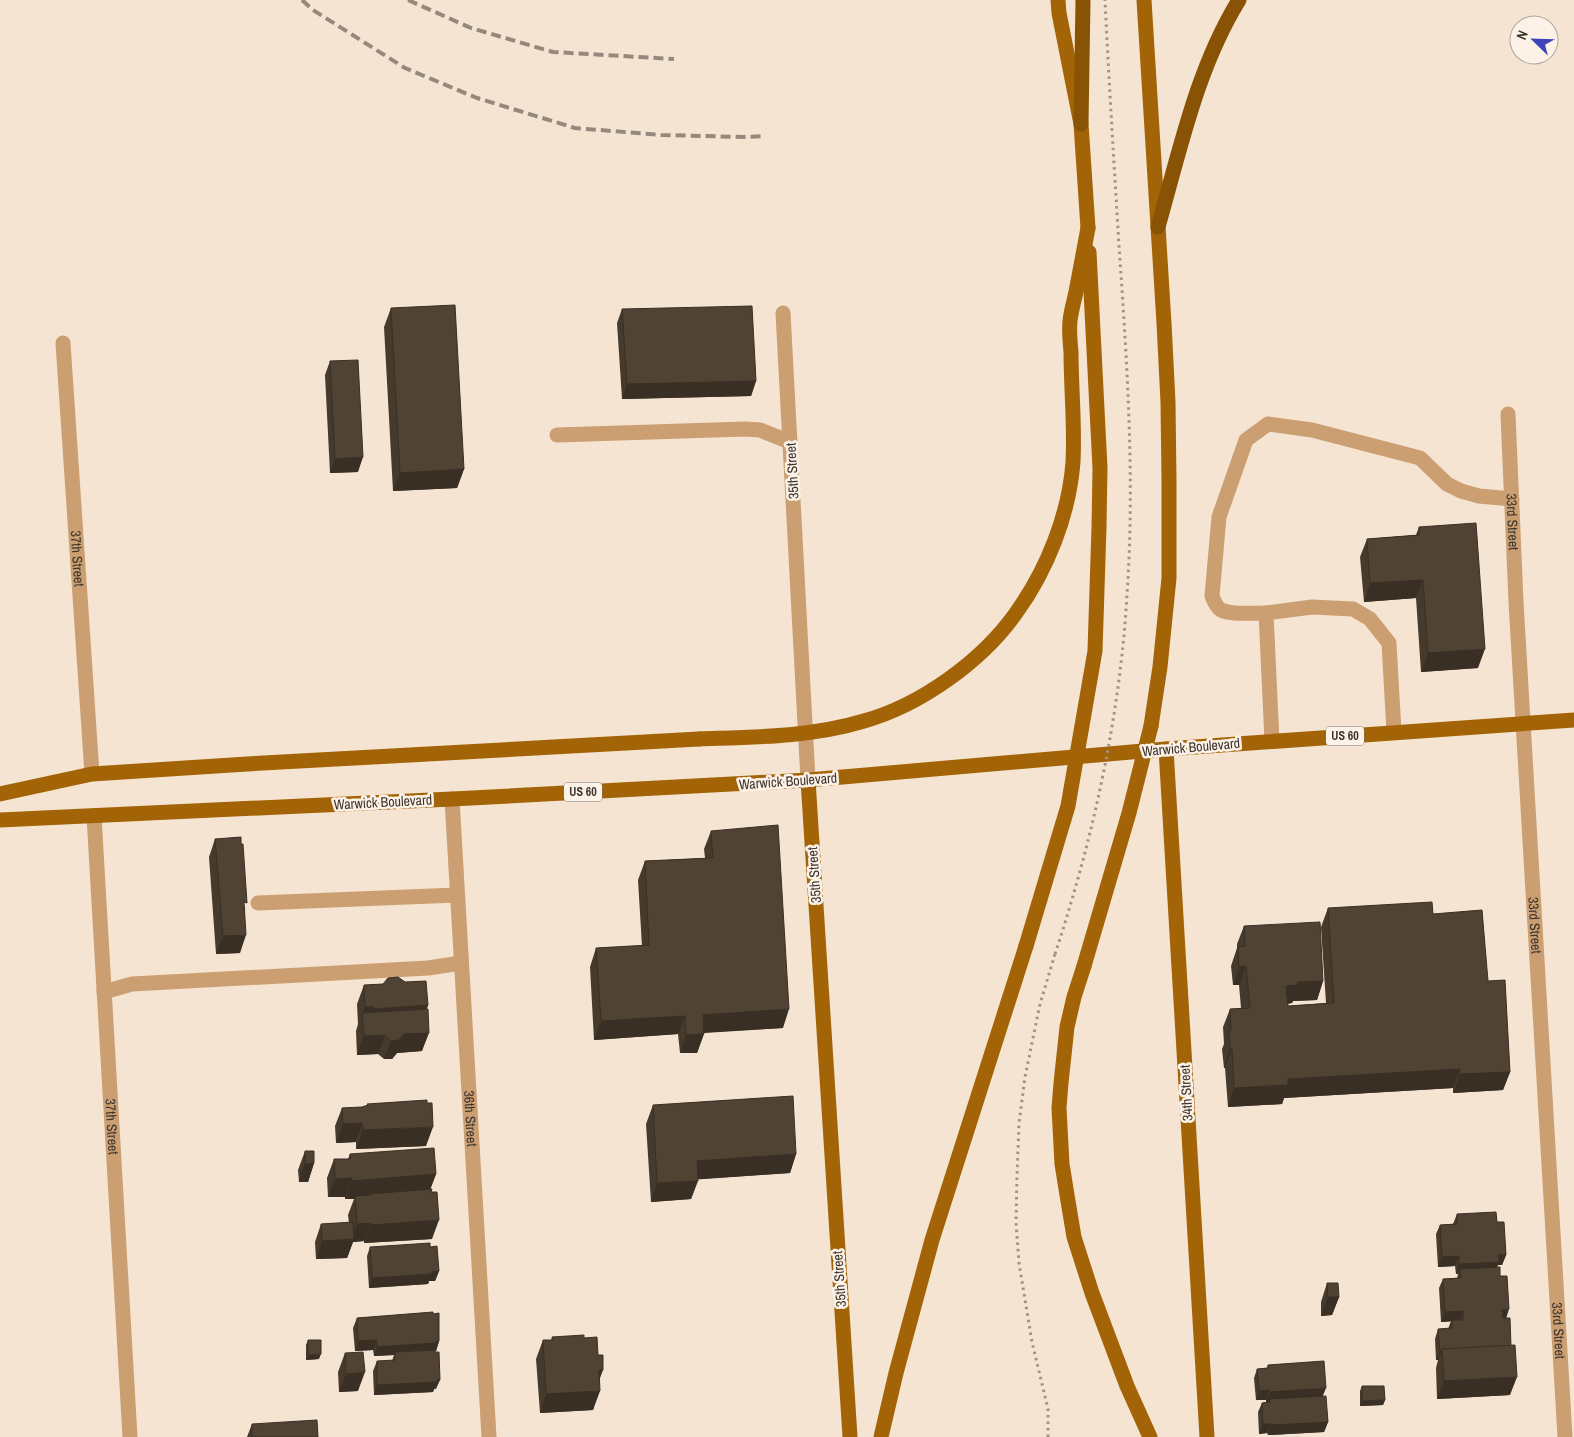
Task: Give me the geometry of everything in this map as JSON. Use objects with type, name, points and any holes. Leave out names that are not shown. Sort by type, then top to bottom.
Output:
[{"type":"highway","points":[[1081,124],[1083,0]]},
{"type":"highway","points":[[1158,227],[1196,94],[1213,50],[1228,19],[1240,0]]},
{"type":"main road","points":[[881,1437],[896,1372],[932,1240],[1026,946],[1068,806],[1078,758],[1095,651],[1100,527],[1100,468],[1088,228],[1081,124],[1058,0]]},
{"type":"main road","points":[[1144,0],[1168,402],[1169,578],[1160,667],[1151,726],[1129,813],[1074,997],[1067,1027],[1059,1108],[1062,1164],[1074,1237],[1092,1293],[1127,1386],[1150,1437]]},
{"type":"main road","points":[[0,794],[92,774],[817,732],[864,721],[888,713],[915,700],[946,680],[983,651],[1016,612],[1037,578],[1056,537],[1067,500],[1073,462],[1070,322],[1088,228]]},
{"type":"main road","name":"Warwick Boulevard","points":[[0,820],[808,780],[1166,749],[1574,720]]},
{"type":"main road","name":"34th Street","points":[[1166,749],[1207,1437]]},
{"type":"main road","name":"35th Street","points":[[808,780],[850,1437]]},
{"type":"street","name":"35th Street","points":[[783,313],[808,780]]},
{"type":"street","name":"37th Street","points":[[63,343],[92,774]]},
{"type":"street","name":"33rd Street","points":[[1508,414],[1516,602],[1565,1437]]},
{"type":"street","points":[[1394,732],[1389,643],[1370,618],[1353,609],[1312,607],[1266,613],[1228,612],[1221,610],[1216,604],[1212,596],[1219,518],[1246,440],[1268,424],[1312,430],[1420,458],[1447,484],[1461,491],[1479,496],[1512,499]]},
{"type":"street","points":[[557,434],[745,429],[760,430],[790,442]]},
{"type":"street","points":[[1266,613],[1272,741]]},
{"type":"street","name":"36th Street","points":[[452,799],[489,1437]]},
{"type":"street","name":"37th Street","points":[[94,816],[130,1437]]},
{"type":"street","points":[[258,903],[457,895]]},
{"type":"street","points":[[104,992],[132,984],[428,968],[461,963]]},
{"type":"path","points":[[1048,1437],[1048,1409],[1032,1342],[1022,1282],[1016,1214],[1019,1123],[1025,1077],[1040,1004],[1055,954]]},
{"type":"building","points":[[455,305],[464,469],[400,473],[391,308]]},
{"type":"building","points":[[752,306],[756,381],[627,384],[622,309]]},
{"type":"building","points":[[358,360],[363,457],[335,459],[330,361]]},
{"type":"building","points":[[1476,523],[1485,649],[1428,653],[1423,580],[1370,583],[1367,539],[1419,535],[1419,527]]},
{"type":"building","points":[[778,825],[789,1009],[703,1015],[704,1034],[686,1035],[685,1016],[601,1021],[596,948],[649,945],[645,861],[713,858],[711,831]]},
{"type":"building","points":[[241,837],[247,903],[244,902],[246,935],[223,936],[215,839]]},
{"type":"building","points":[[1432,902],[1433,914],[1482,910],[1488,981],[1505,980],[1510,1072],[1460,1074],[1460,1069],[1288,1079],[1288,1085],[1234,1088],[1229,1030],[1231,1030],[1230,1009],[1250,1008],[1246,966],[1239,967],[1238,947],[1245,946],[1244,926],[1320,922],[1323,981],[1298,982],[1298,985],[1286,986],[1288,1006],[1334,1003],[1328,908]]},
{"type":"building","points":[[398,977],[405,982],[426,981],[428,1005],[373,1009],[373,1007],[365,1007],[364,985],[383,984],[388,978]]},
{"type":"building","points":[[428,1009],[429,1033],[404,1034],[399,1040],[391,1041],[385,1035],[364,1036],[362,1013]]},
{"type":"building","points":[[793,1096],[796,1154],[697,1161],[698,1181],[657,1183],[653,1105]]},
{"type":"building","points":[[427,1100],[427,1103],[432,1103],[433,1127],[363,1130],[362,1123],[343,1124],[342,1108],[362,1107],[367,1104]]},
{"type":"building","points":[[434,1148],[436,1174],[352,1181],[352,1178],[335,1179],[334,1159],[350,1159],[350,1154]]},
{"type":"building","points":[[305,1151],[314,1151],[314,1163],[305,1164]]},
{"type":"building","points":[[432,1189],[431,1192],[437,1192],[439,1220],[371,1225],[371,1223],[357,1224],[355,1196]]},
{"type":"building","points":[[1496,1212],[1497,1222],[1504,1222],[1506,1255],[1499,1255],[1499,1262],[1459,1264],[1459,1256],[1442,1257],[1440,1225],[1457,1224],[1457,1214]]},
{"type":"building","points":[[353,1222],[354,1239],[322,1241],[321,1224]]},
{"type":"building","points":[[430,1243],[430,1247],[437,1246],[439,1271],[432,1272],[432,1274],[372,1278],[370,1247]]},
{"type":"building","points":[[1500,1267],[1500,1276],[1507,1276],[1509,1309],[1502,1310],[1503,1318],[1510,1318],[1511,1346],[1442,1349],[1440,1351],[1438,1329],[1452,1328],[1452,1320],[1463,1320],[1463,1311],[1445,1312],[1443,1279],[1461,1278],[1460,1269]]},
{"type":"building","points":[[1327,1283],[1338,1283],[1339,1297],[1328,1297]]},
{"type":"building","points":[[433,1312],[433,1314],[439,1313],[439,1341],[435,1343],[377,1347],[377,1340],[358,1341],[357,1318]]},
{"type":"building","points":[[584,1335],[584,1338],[597,1337],[598,1355],[603,1355],[603,1370],[599,1370],[600,1391],[546,1394],[543,1340],[553,1340],[552,1337]]},
{"type":"building","points":[[308,1340],[321,1340],[321,1354],[308,1355]]},
{"type":"building","points":[[1515,1345],[1517,1377],[1444,1381],[1442,1349]]},
{"type":"building","points":[[435,1350],[435,1352],[439,1352],[440,1380],[437,1380],[437,1382],[377,1385],[377,1361],[395,1360],[395,1352]]},
{"type":"building","points":[[363,1352],[365,1372],[346,1374],[345,1353]]},
{"type":"building","points":[[1324,1361],[1326,1388],[1259,1391],[1257,1369],[1268,1368],[1268,1365]]},
{"type":"building","points":[[1362,1386],[1384,1386],[1385,1400],[1362,1401]]},
{"type":"building","points":[[1326,1396],[1328,1422],[1263,1424],[1262,1403],[1270,1402],[1269,1399]]},
{"type":"building","points":[[317,1420],[318,1437],[252,1437],[252,1424]]},
{"type":"railway","points":[[302,0],[313,10],[405,68],[477,98],[575,128],[661,135],[765,136]]},
{"type":"railway","points":[[408,0],[471,28],[553,52],[674,59]]}]
